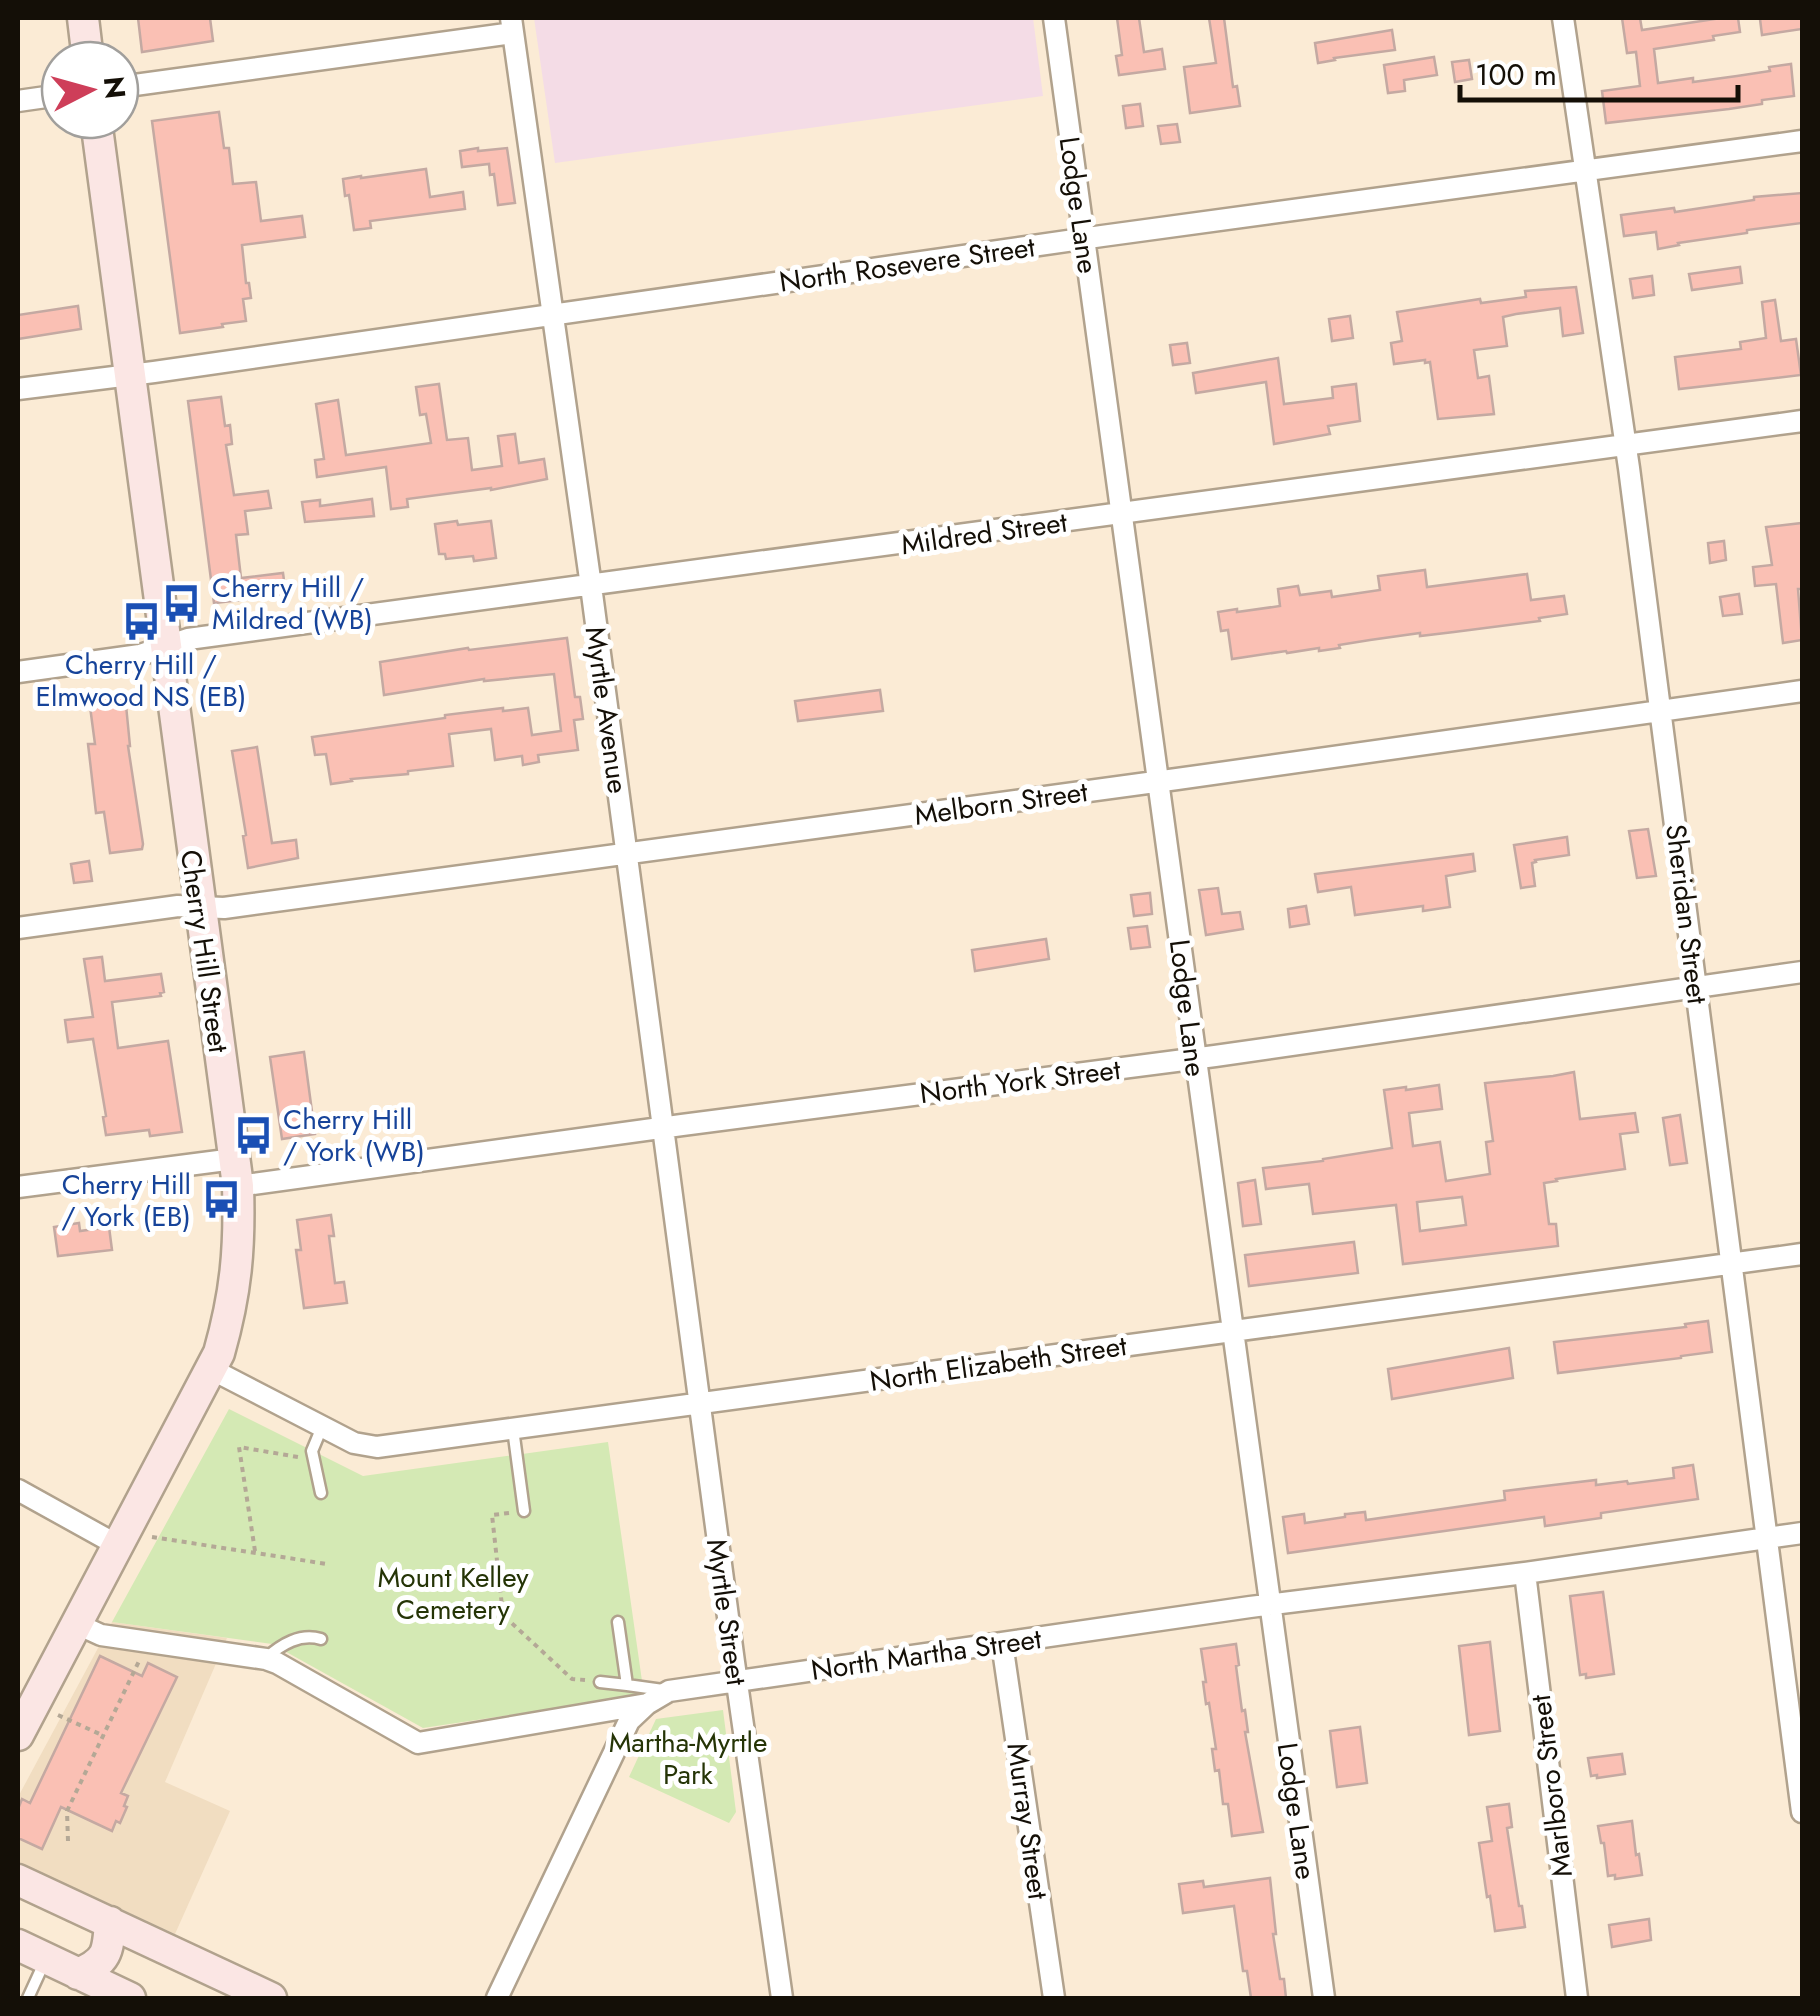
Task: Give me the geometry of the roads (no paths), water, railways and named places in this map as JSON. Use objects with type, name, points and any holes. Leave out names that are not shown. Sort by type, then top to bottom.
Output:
[{"type":"street","name":"Lodge Lane","points":[[1054,18],[1324,1998]]},
{"type":"street","name":"Sheridan Street","points":[[1562,18],[1625,446],[1802,1812]]},
{"type":"street","points":[[140,84],[512,25]]},
{"type":"street","name":"Myrtle Avenue","points":[[512,25],[699,1404]]},
{"type":"street","name":"Cherry Hill Street","points":[[18,1735],[219,1353],[235,1288],[240,1232],[236,1172],[99,140]]},
{"type":"street","name":"North Rosevere Street","points":[[18,390],[1802,140]]},
{"type":"street","name":"Mildred Street","points":[[18,672],[140,655],[188,638],[1802,421]]},
{"type":"street","name":"Melborn Street","points":[[18,928],[178,906],[224,908],[1802,691]]},
{"type":"street","name":"North York Street","points":[[18,1188],[236,1172],[662,1128],[1196,1058],[1802,972]]},
{"type":"street","name":"North Elizabeth Street","points":[[211,1369],[368,1447],[1802,1254]]},
{"type":"street","name":"Myrtle Street","points":[[699,1404],[782,1998]]},
{"type":"street","points":[[18,1490],[119,1546]]},
{"type":"street","name":"North Martha Street","points":[[77,1624],[101,1635],[266,1659],[418,1743],[647,1704],[668,1690],[1802,1533]]},
{"type":"street","name":"Marlboro Street","points":[[1525,1573],[1577,1998]]},
{"type":"street","name":"Murray Street","points":[[1002,1643],[1054,1998]]},
{"type":"street","points":[[497,1998],[629,1721],[647,1704]]},
{"type":"street","points":[[19,1882],[271,1998]]},
{"type":"street","points":[[78,1974],[104,1958],[110,1922]]},
{"type":"street","points":[[18,1945],[130,1998]]},
{"type":"lane","points":[[320,1494],[312,1451],[322,1427]]},
{"type":"lane","points":[[513,1429],[524,1511]]},
{"type":"lane","points":[[618,1622],[627,1686]]},
{"type":"lane","points":[[266,1659],[278,1648],[306,1635],[321,1639]]},
{"type":"lane","points":[[600,1682],[668,1690]]},
{"type":"lane","points":[[28,1998],[46,1959]]},
{"type":"place","name":"Cherry Hill / Mildred (WB)","points":[[182,603]]},
{"type":"place","name":"Cherry Hill / Elmwood NS (EB)","points":[[141,621]]},
{"type":"place","name":"Cherry Hill / York (WB)","points":[[253,1135]]},
{"type":"place","name":"Cherry Hill / York (EB)","points":[[221,1200]]},
{"type":"park label","name":"Mount Kelley Cemetery","points":[[453,1593]]},
{"type":"park label","name":"Martha-Myrtle Park","points":[[688,1758]]}]
